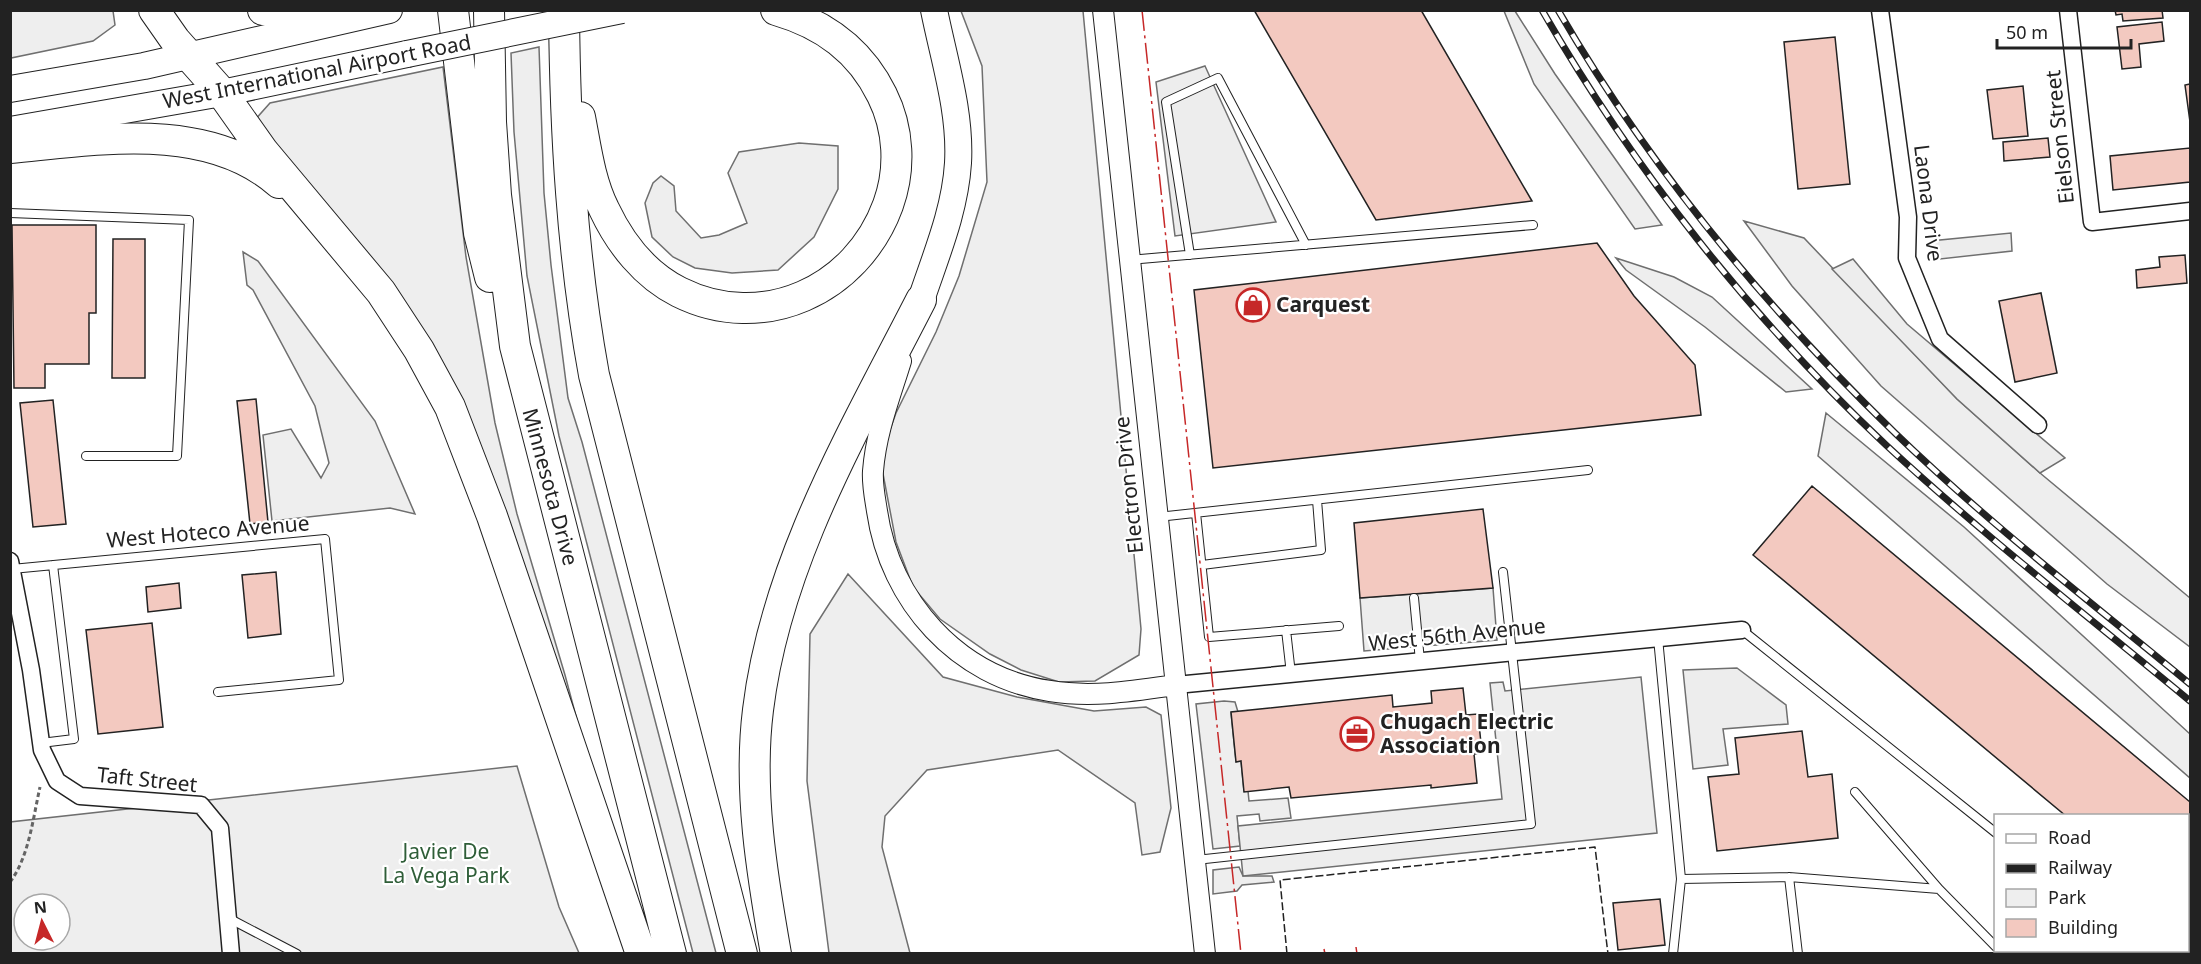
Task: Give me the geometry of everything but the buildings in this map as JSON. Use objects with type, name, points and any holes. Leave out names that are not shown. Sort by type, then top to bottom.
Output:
[{"type":"highway","points":[[154,10],[222,93],[263,151],[381,292],[419,350],[450,407],[492,516],[641,954]]},
{"type":"highway","points":[[263,10],[312,14],[350,10]]},
{"type":"highway","points":[[453,10],[462,106],[479,233],[495,294],[515,346]]},
{"type":"highway","name":"Minnesota Drive","points":[[489,10],[491,122],[496,195],[515,346],[671,954]]},
{"type":"highway","points":[[564,22],[593,179],[603,207],[635,258],[659,279],[699,300],[723,306],[749,308],[775,305],[801,298],[828,285],[867,248],[881,225],[893,192],[897,161],[895,133],[887,105],[875,80],[857,57],[837,38],[810,21],[776,10]]},
{"type":"highway","points":[[564,22],[570,201],[580,299],[594,375],[742,954]]},
{"type":"highway","points":[[10,148],[80,141],[118,140],[152,140],[204,146],[225,152],[272,177],[320,219]]},
{"type":"highway","points":[[776,954],[761,851],[755,762],[757,712],[772,627],[790,571],[821,498],[921,300]]},
{"type":"main road","name":"West International Airport Road","points":[[10,89],[191,56],[389,10]]},
{"type":"main road","name":"West International Airport Road","points":[[10,130],[222,93],[622,10]]},
{"type":"main road","points":[[921,300],[945,232],[958,164],[956,119],[934,10]]},
{"type":"street","name":"Electron Drive","points":[[1102,10],[1205,954]]},
{"type":"street","name":"Laona Drive","points":[[1880,10],[1908,217],[1907,258],[1940,339],[2038,425]]},
{"type":"street","name":"Eielson Street","points":[[2068,10],[2091,222],[2190,211]]},
{"type":"street","points":[[921,300],[880,424],[873,473],[880,533],[889,563],[918,614],[964,657],[1017,683],[1049,691],[1090,695],[1176,685]]},
{"type":"street","name":"Taft Street","points":[[11,565],[15,615],[41,743],[57,781],[80,796],[201,805],[220,828],[231,954]]},
{"type":"street","name":"West 56th Avenue","points":[[1176,685],[1742,630]]},
{"type":"lane","points":[[1190,255],[1166,102],[1218,78],[1306,245]]},
{"type":"lane","points":[[10,213],[189,220],[177,456],[86,456]]},
{"type":"lane","points":[[1129,260],[1533,225]]},
{"type":"lane","points":[[1157,518],[1588,470]]},
{"type":"lane","points":[[1202,565],[1321,550],[1317,500]]},
{"type":"lane","points":[[1196,513],[1209,637],[1339,626]]},
{"type":"lane","name":"West Hoteco Avenue","points":[[11,565],[53,565],[325,539],[339,680],[218,692]]},
{"type":"lane","points":[[41,743],[74,739],[53,565]]},
{"type":"lane","points":[[1195,860],[1530,824],[1503,572]]},
{"type":"lane","points":[[1414,598],[1420,661]]},
{"type":"lane","points":[[1286,630],[1291,674]]},
{"type":"lane","points":[[1742,630],[1994,832]]},
{"type":"lane","points":[[1658,638],[1681,879],[1673,954]]},
{"type":"lane","points":[[1855,792],[1939,888],[1994,946]]},
{"type":"lane","points":[[1681,879],[1789,877],[1939,888]]},
{"type":"lane","points":[[1789,877],[1798,954]]},
{"type":"lane","points":[[227,914],[234,921],[297,954]]},
{"type":"path","points":[[10,882],[17,874],[31,831],[42,778]]},
{"type":"green space","points":[[10,11],[113,11],[115,25],[93,41],[11,58]]},
{"type":"green space","points":[[961,11],[1083,11],[1141,629],[1139,655],[1095,681],[1059,682],[1021,670],[990,654],[940,619],[913,587],[896,542],[880,458],[896,413],[936,332],[959,276],[987,182],[982,66]]},
{"type":"green space","points":[[1504,11],[1515,11],[1555,74],[1662,225],[1635,229],[1534,84]]},
{"type":"green space","points":[[539,47],[544,193],[568,398],[582,442],[716,953],[693,953],[559,436],[527,276],[514,132],[511,53]]},
{"type":"green space","points":[[443,67],[466,257],[495,423],[517,514],[565,675],[605,825],[466,427],[254,121],[270,103]]},
{"type":"green space","points":[[799,143],[838,146],[838,189],[814,237],[778,270],[732,273],[695,268],[673,257],[652,237],[645,203],[653,183],[661,176],[674,186],[676,211],[701,238],[719,235],[747,223],[728,173],[739,152]]},
{"type":"green space","points":[[1744,221],[1804,238],[1957,399],[2040,473],[2190,598],[2190,647],[2107,584],[1881,386],[1792,286]]},
{"type":"green space","points":[[243,252],[258,261],[375,421],[415,514],[390,508],[272,521],[263,435],[291,429],[321,478],[329,463],[315,406],[253,290],[247,285]]},
{"type":"green space","points":[[1616,258],[1674,277],[1712,297],[1812,389],[1786,392],[1705,327],[1626,270]]},
{"type":"green space","points":[[1826,413],[1964,527],[2190,734],[2190,778],[1818,456]]},
{"type":"green space","points":[[848,574],[943,677],[1017,697],[1094,711],[1146,707],[1161,715],[1171,808],[1160,852],[1142,855],[1135,803],[1058,750],[927,770],[885,816],[882,847],[910,953],[829,953],[807,781],[810,634]]},
{"type":"green space","points":[[1235,702],[1238,712],[1231,713],[1236,761],[1241,761],[1244,791],[1248,791],[1249,801],[1288,798],[1291,818],[1260,821],[1259,814],[1237,816],[1240,846],[1213,849],[1196,704]]},
{"type":"green space","name":"Javier De La Vega Park","points":[[517,766],[559,907],[579,953],[11,953],[10,822]]},
{"type":"green space","points":[[1239,867],[1243,876],[1272,876],[1274,882],[1242,885],[1237,891],[1213,894],[1213,870]]},
{"type":"shaded area","points":[[1205,66],[1276,222],[1175,236],[1156,82]]},
{"type":"shaded area","points":[[2011,233],[2012,251],[1931,260],[1930,241]]},
{"type":"shaded area","points":[[1853,259],[1907,324],[2065,458],[2040,473],[1957,399],[1832,269]]},
{"type":"shaded area","points":[[1493,588],[1497,640],[1364,651],[1360,598]]},
{"type":"shaded area","points":[[1737,668],[1786,705],[1788,724],[1723,729],[1728,765],[1693,769],[1683,670]]},
{"type":"shaded area","points":[[1641,677],[1657,833],[1243,876],[1238,826],[1502,799],[1490,683],[1503,682],[1505,691]]},
{"type":"railway","points":[[1542,10],[1616,128],[1656,185],[1698,240],[1789,346],[1837,397],[1923,478],[1998,543],[2190,701]]},
{"type":"railway","points":[[1558,10],[1593,68],[1670,180],[1755,285],[1800,336],[1895,433],[1966,499],[2190,684]]},
{"type":"fence","points":[[1287,954],[1280,880],[1595,847],[1608,954]]},
{"type":"power","points":[[1142,10],[1241,954]]},
{"type":"power","points":[[1356,947],[1357,954]]},
{"type":"power","points":[[1324,949],[1325,954]]},
{"type":"place","name":"Carquest","points":[[1253,305]]},
{"type":"place","name":"Chugach Electric Association","points":[[1357,734]]}]
